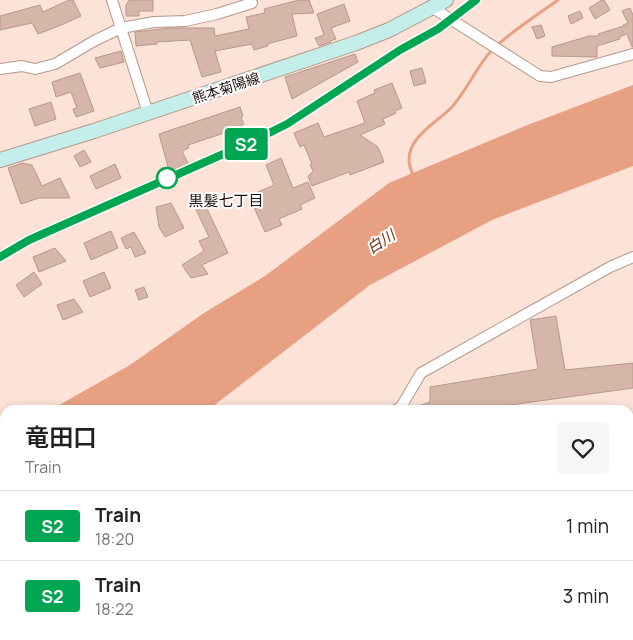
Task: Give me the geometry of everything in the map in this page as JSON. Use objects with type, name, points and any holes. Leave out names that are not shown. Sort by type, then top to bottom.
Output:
[{"type":"main road","name":"熊本菊陽線","points":[[0,160],[148,113],[356,43],[389,30],[446,0]]},
{"type":"street","points":[[112,0],[148,113]]},
{"type":"street","points":[[0,69],[22,66],[35,70],[55,64],[94,41],[121,28],[154,22],[184,21],[218,14],[252,3]]},
{"type":"street","points":[[433,8],[540,76],[551,77],[633,54]]},
{"type":"street","points":[[402,405],[421,373],[602,272],[633,257]]},
{"type":"water","name":"白川","points":[[633,85],[633,166],[492,220],[370,285],[214,405],[59,405],[130,365],[204,313],[265,276],[389,183],[525,126]]},
{"type":"building","points":[[73,0],[81,16],[38,34],[32,23],[0,30],[0,16],[40,5],[43,12]]},
{"type":"building","points":[[129,0],[153,0],[153,11],[139,11],[139,16],[126,16],[126,5]]},
{"type":"building","points":[[299,0],[309,0],[314,13],[292,14],[297,36],[267,44],[268,46],[254,50],[252,44],[215,51],[221,72],[202,77],[190,40],[157,42],[157,44],[136,46],[135,32],[169,28],[214,28],[215,36],[249,29],[246,17],[265,13],[264,9]]},
{"type":"building","points":[[604,0],[610,10],[595,19],[589,8]]},
{"type":"building","points":[[344,4],[350,21],[331,28],[336,39],[319,46],[315,38],[324,35],[317,14]]},
{"type":"building","points":[[630,8],[633,15],[633,47],[627,34],[619,37],[620,39],[597,46],[597,57],[552,56],[552,47],[589,36],[599,36],[598,34],[624,26],[628,23],[622,11]]},
{"type":"building","points":[[580,11],[583,18],[571,24],[568,16]]},
{"type":"building","points":[[541,25],[545,36],[537,39],[532,27]]},
{"type":"building","points":[[121,51],[124,62],[100,68],[95,58]]},
{"type":"building","points":[[355,54],[358,62],[292,99],[285,77]]},
{"type":"building","points":[[422,68],[426,83],[414,86],[410,71]]},
{"type":"building","points":[[80,73],[94,111],[76,117],[73,109],[77,108],[71,92],[56,97],[52,82]]},
{"type":"building","points":[[392,83],[402,108],[383,119],[385,124],[360,135],[378,147],[384,162],[350,175],[349,172],[312,186],[308,176],[313,171],[310,165],[312,164],[304,145],[300,147],[294,133],[318,123],[324,137],[365,123],[357,101],[375,93],[374,90]]},
{"type":"building","points":[[51,102],[56,119],[35,126],[29,109]]},
{"type":"building","points":[[240,107],[243,116],[241,118],[244,124],[188,145],[189,148],[182,151],[189,165],[170,174],[159,134]]},
{"type":"building","points":[[84,150],[91,162],[80,167],[74,156]]},
{"type":"building","points":[[281,158],[293,188],[308,182],[315,198],[300,205],[302,209],[279,219],[282,225],[265,232],[249,196],[274,185],[266,165]]},
{"type":"building","points":[[22,163],[32,165],[42,186],[60,178],[70,198],[39,198],[21,204],[8,168]]},
{"type":"building","points":[[115,164],[121,178],[96,189],[90,176]]},
{"type":"building","points":[[200,194],[228,253],[202,265],[208,274],[191,278],[182,265],[204,251],[199,241],[209,237],[189,195]]},
{"type":"building","points":[[171,203],[184,228],[165,237],[159,227],[156,207]]},
{"type":"building","points":[[111,231],[118,248],[91,260],[84,243]]},
{"type":"building","points":[[134,232],[146,253],[135,257],[131,247],[126,249],[121,238]]},
{"type":"building","points":[[55,248],[66,261],[39,272],[33,257]]},
{"type":"building","points":[[34,272],[42,284],[24,297],[16,285]]},
{"type":"building","points":[[104,272],[111,288],[90,297],[83,281]]},
{"type":"building","points":[[144,287],[148,297],[139,300],[135,290]]},
{"type":"building","points":[[74,299],[83,312],[63,320],[57,305]]},
{"type":"building","points":[[556,316],[565,370],[633,363],[633,388],[510,405],[421,405],[430,402],[430,387],[538,369],[530,320]]},
{"type":"waterway","points":[[413,176],[409,163],[410,152],[418,138],[457,101],[487,56],[500,42],[558,0]]},
{"type":"railway","points":[[0,257],[29,241],[287,124],[400,50],[437,29],[476,0]]},
{"type":"train","name":"S2","points":[[0,257],[29,240],[287,124],[400,50],[438,29],[476,0]]},
{"type":"district","name":"黒髪七丁目","points":[[226,201]]}]
